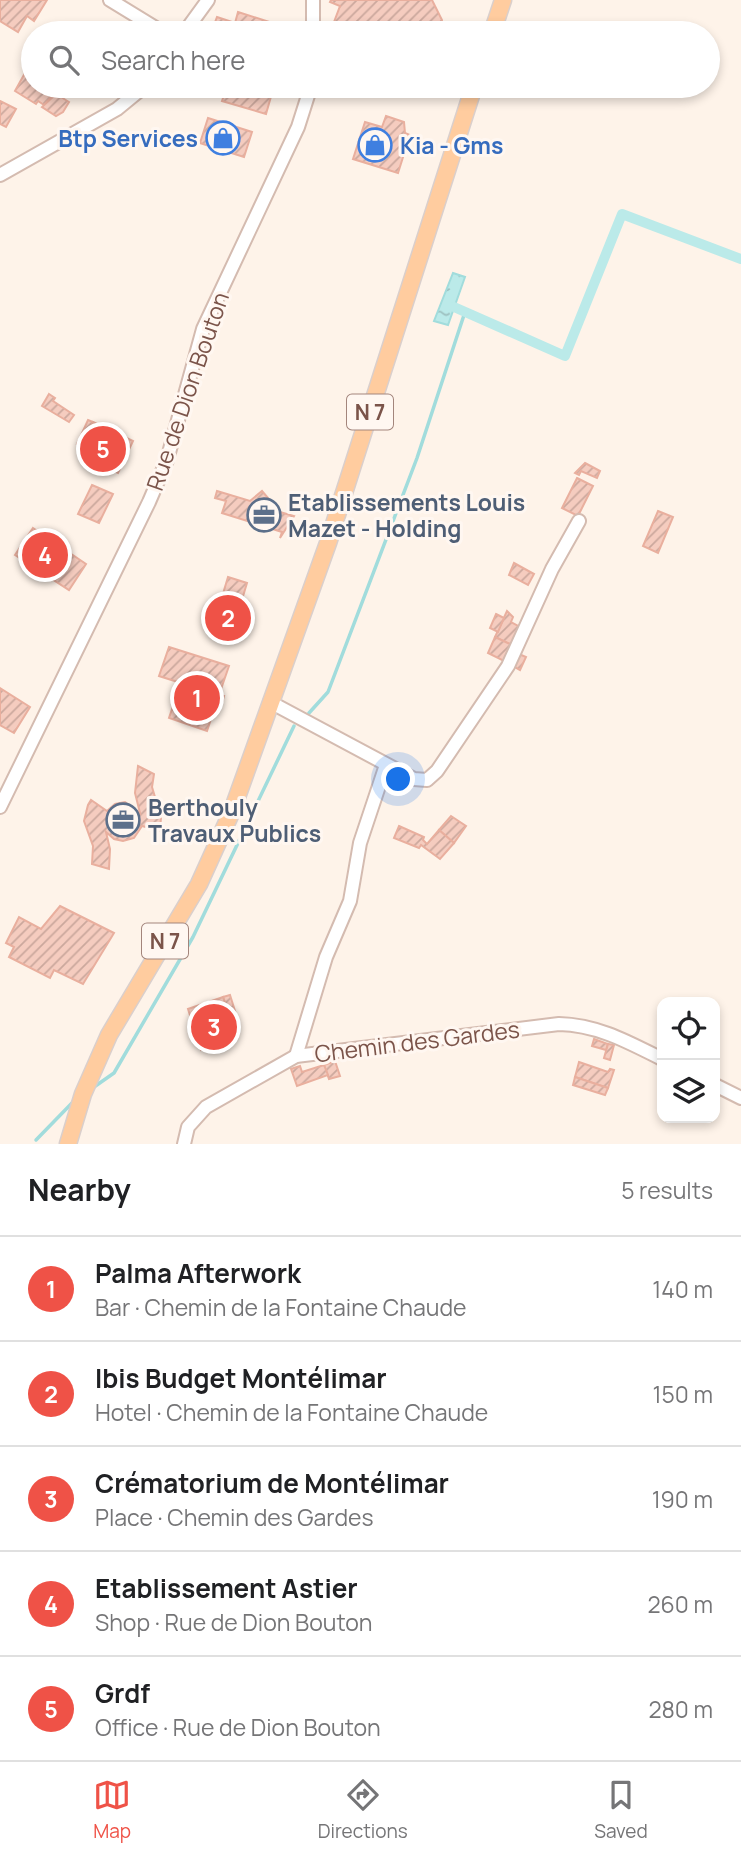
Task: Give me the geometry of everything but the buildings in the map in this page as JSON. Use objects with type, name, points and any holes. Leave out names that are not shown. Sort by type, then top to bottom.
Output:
[{"type":"main road","points":[[496,21],[503,0]]},
{"type":"main road","name":"N 7","points":[[68,1144],[83,1094],[109,1035],[199,884],[226,823],[328,543],[470,98]]},
{"type":"street","points":[[110,0],[144,21]]},
{"type":"street","points":[[193,21],[208,0]]},
{"type":"street","points":[[313,0],[313,21]]},
{"type":"street","points":[[495,21],[497,0]]},
{"type":"street","points":[[0,174],[117,109],[130,98]]},
{"type":"street","name":"Rue de Dion Bouton","points":[[0,807],[149,502],[167,460],[203,328],[298,127],[307,98]]},
{"type":"street","points":[[271,702],[386,765],[414,779],[427,780],[437,771],[508,666],[552,569],[579,521]]},
{"type":"street","points":[[296,1056],[326,957],[350,901],[360,843],[386,765]]},
{"type":"street","name":"Chemin des Gardes","points":[[184,1144],[188,1127],[206,1107],[296,1056],[559,1024],[584,1025],[607,1032],[657,1057]]},
{"type":"street","points":[[720,1088],[741,1098]]},
{"type":"water","points":[[453,273],[465,277],[448,325],[434,321]]},
{"type":"waterway","points":[[454,307],[565,356],[622,214],[741,259]]},
{"type":"waterway","points":[[309,713],[328,692],[417,458],[465,312]]},
{"type":"waterway","points":[[94,1087],[114,1073],[193,937],[294,726]]},
{"type":"waterway","points":[[36,1140],[72,1103]]},
{"type":"place","name":"Btp Services","points":[[223,138]]},
{"type":"place","name":"Kia - Gms","points":[[375,145]]},
{"type":"place","name":"Grdf","points":[[103,449]]},
{"type":"place","name":"Etablissements Louis Mazet - Holding","points":[[264,515]]},
{"type":"place","name":"Etablissement Astier","points":[[45,555]]},
{"type":"place","name":"Ibis Budget Montélimar","points":[[228,618]]},
{"type":"place","name":"Palma Afterwork","points":[[197,698]]},
{"type":"place","name":"Berthouly Travaux Publics","points":[[123,820]]},
{"type":"place","name":"Crématorium de Montélimar","points":[[214,1027]]}]
